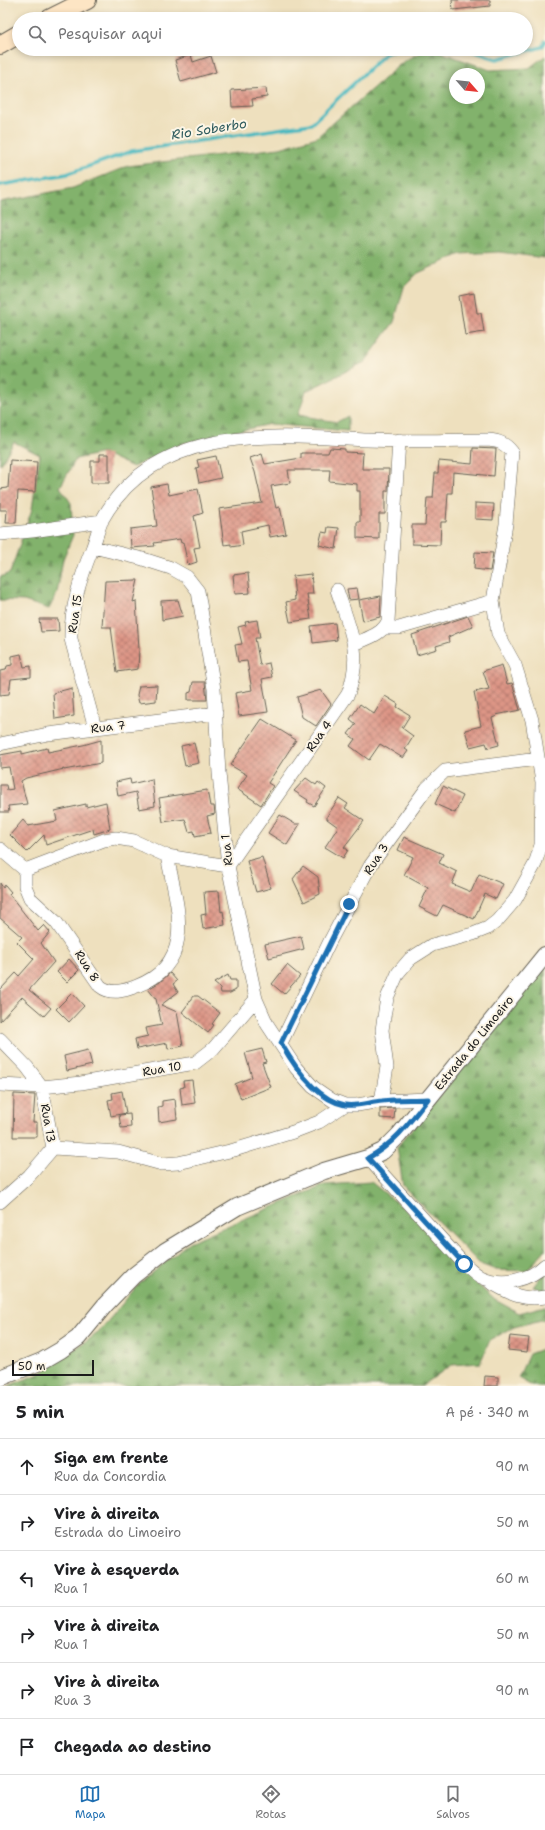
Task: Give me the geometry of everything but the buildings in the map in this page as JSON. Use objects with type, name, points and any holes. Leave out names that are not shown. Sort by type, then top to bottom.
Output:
[{"type":"main road","points":[[63,12],[87,0]]},
{"type":"main road","points":[[0,45],[12,38]]},
{"type":"street","name":"Rua 15","points":[[95,728],[75,658],[71,627],[76,600],[102,521],[122,492],[144,472],[168,458],[195,447],[233,439],[281,436],[399,440],[500,441],[507,445],[512,452],[506,524],[493,601]]},
{"type":"street","points":[[386,628],[390,604],[399,440]]},
{"type":"street","points":[[0,534],[102,521]]},
{"type":"street","name":"Rua 1","points":[[93,547],[142,558],[170,568],[188,577],[198,591],[214,689],[219,773],[228,866],[256,999],[267,1024],[281,1043],[296,1068],[313,1086],[332,1100],[345,1105],[357,1105],[381,1101],[428,1099]]},
{"type":"street","name":"Rua 4","points":[[228,866],[348,694],[355,669],[355,644],[337,590]]},
{"type":"street","points":[[355,644],[386,628],[399,628],[493,601],[498,634],[515,665],[529,709],[542,782],[541,845],[535,864],[515,900],[497,921],[488,928],[473,934],[432,945],[410,959],[398,973],[387,998],[382,1030],[387,1067],[381,1101]]},
{"type":"street","name":"Rua 7","points":[[0,744],[48,734],[216,713]]},
{"type":"street","name":"Rua 3","points":[[281,1043],[330,941],[370,866],[426,788],[445,771],[538,759]]},
{"type":"street","points":[[0,849],[25,870],[104,840],[116,838],[134,841],[167,856],[206,864],[228,866]]},
{"type":"street","name":"Rua 8","points":[[25,870],[25,886],[30,898],[56,922],[100,986],[105,990],[114,992],[131,988],[150,980],[169,964],[177,948],[179,933],[177,906],[167,856]]},
{"type":"street","name":"Estrada do Limoeiro","points":[[0,1378],[42,1361],[78,1338],[105,1305],[133,1276],[165,1251],[237,1207],[324,1171],[368,1158],[383,1151],[399,1135],[545,955]]},
{"type":"street","name":"Rua 10","points":[[0,1085],[42,1087],[81,1083],[195,1063],[213,1049],[256,999]]},
{"type":"street","name":"Rua 13","points":[[0,1039],[27,1067],[42,1087],[53,1148],[29,1176],[0,1202]]},
{"type":"street","points":[[53,1148],[118,1152],[162,1164],[178,1163],[234,1150],[293,1132],[319,1122],[345,1105]]},
{"type":"street","points":[[368,1158],[454,1252],[482,1277],[515,1296],[528,1298],[545,1297]]},
{"type":"street","points":[[482,1277],[505,1282],[523,1279],[537,1273],[545,1265]]},
{"type":"green space","points":[[414,56],[451,56],[484,68],[449,68],[449,104],[485,104],[485,68],[490,70],[529,68],[545,56],[545,258],[499,252],[461,254],[418,273],[404,287],[394,322],[365,362],[306,391],[298,415],[337,422],[348,416],[348,431],[270,424],[184,443],[133,467],[103,453],[76,459],[60,487],[71,503],[73,535],[63,559],[57,593],[49,609],[24,601],[0,600],[0,577],[10,573],[32,509],[40,455],[14,442],[0,465],[0,202],[73,188],[128,166],[280,148],[317,137],[404,61]]},
{"type":"green space","points":[[545,967],[545,1250],[527,1271],[496,1270],[480,1264],[403,1186],[397,1147]]},
{"type":"green space","points":[[371,1182],[427,1227],[476,1283],[495,1300],[519,1313],[545,1306],[545,1319],[514,1327],[490,1340],[480,1363],[451,1365],[422,1386],[8,1386],[39,1374],[98,1333],[137,1286],[189,1242],[325,1185]]},
{"type":"green space","points":[[545,1271],[545,1291],[533,1287]]},
{"type":"green space","points":[[545,1348],[545,1386],[532,1386],[518,1378],[529,1354]]},
{"type":"waterway","name":"Rio Soberbo","points":[[533,49],[542,47],[545,41]]},
{"type":"waterway","name":"Rio Soberbo","points":[[0,185],[67,174],[132,151],[311,124],[383,56]]},
{"type":"waterway","name":"Rio Soberbo","points":[[488,56],[497,59],[508,56]]},
{"type":"route","points":[[349,904],[281,1043],[296,1068],[313,1086],[332,1100],[345,1105],[357,1105],[381,1101],[428,1099],[399,1135],[383,1151],[368,1158],[387,1181],[412,1206],[464,1264]]}]
